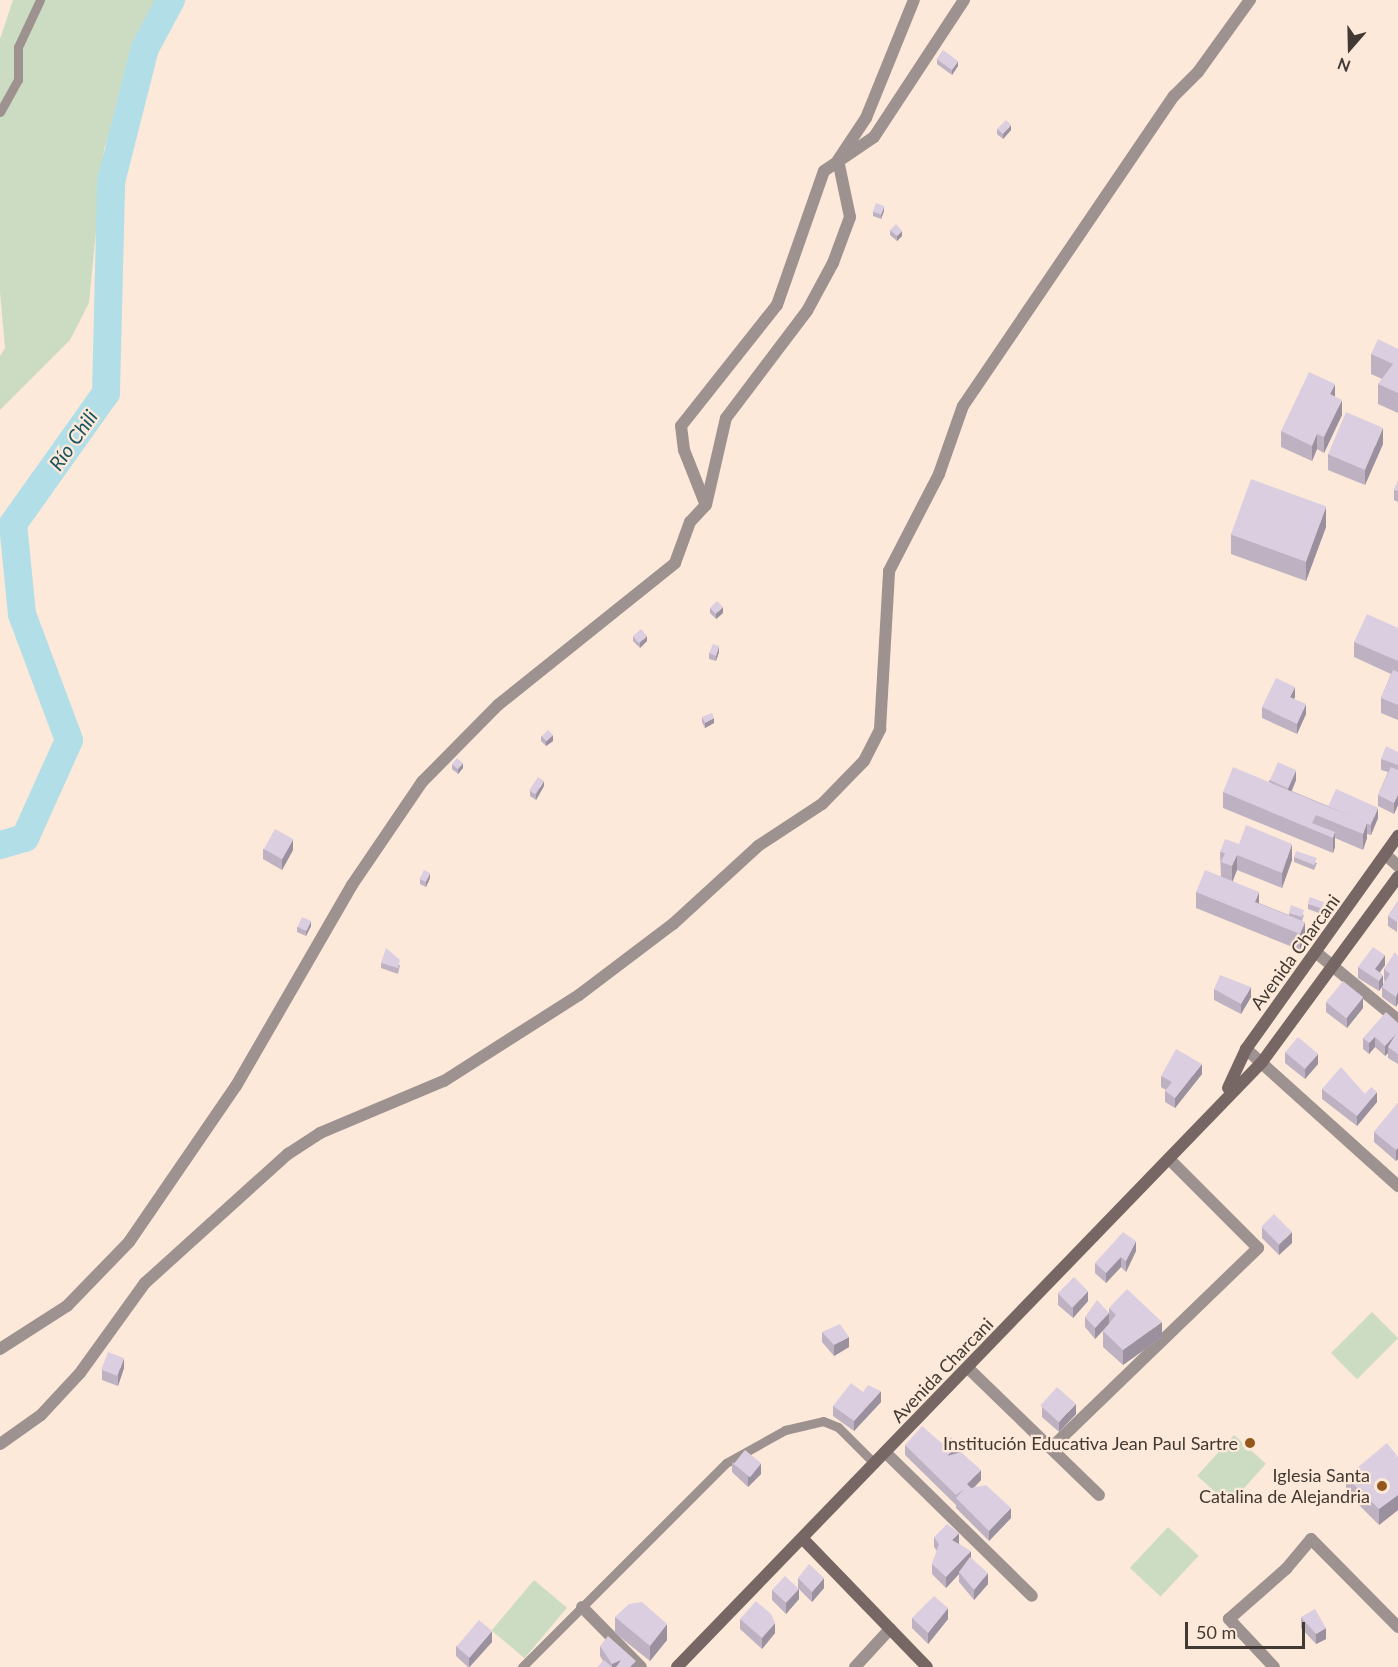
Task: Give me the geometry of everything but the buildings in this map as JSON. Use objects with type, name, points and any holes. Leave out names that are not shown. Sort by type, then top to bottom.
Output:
[{"type":"main road","name":"Avenida Charcani","points":[[1227,1092],[1246,1050],[1318,954],[1387,856],[1398,836]]},
{"type":"main road","name":"Avenida Charcani","points":[[677,1667],[1170,1160],[1227,1092],[1262,1062],[1335,967],[1398,877]]},
{"type":"main road","points":[[803,1539],[927,1667]]},
{"type":"street","points":[[706,505],[684,450],[681,426],[777,306],[824,171],[838,160],[870,109],[914,0]]},
{"type":"street","points":[[838,160],[852,156],[874,137],[964,0]]},
{"type":"street","points":[[0,1444],[41,1414],[80,1373],[144,1283],[288,1154],[320,1133],[444,1081],[579,995],[673,924],[758,846],[822,804],[864,761],[880,729],[890,571],[939,474],[963,406],[1174,96],[1198,72],[1250,0]]},
{"type":"street","points":[[0,1349],[68,1306],[162,1198],[236,1086],[352,885],[422,782],[498,705],[666,574],[682,549],[690,522],[706,505],[726,418],[807,311],[844,237],[850,200],[838,160]]},
{"type":"street","points":[[1387,856],[1398,866]]},
{"type":"street","points":[[1318,954],[1398,1020]]},
{"type":"street","points":[[1246,1050],[1398,1186]]},
{"type":"street","points":[[1051,1449],[1258,1248],[1170,1160]]},
{"type":"street","points":[[969,1369],[1099,1495]]},
{"type":"street","points":[[886,1453],[1032,1596]]},
{"type":"street","points":[[1274,1667],[1229,1619],[1286,1569],[1311,1539],[1398,1626]]},
{"type":"street","points":[[582,1607],[641,1667]]},
{"type":"street","points":[[855,1667],[890,1629]]},
{"type":"lane","points":[[0,112],[18,80],[18,47],[40,0]]},
{"type":"lane","points":[[522,1667],[704,1480],[786,1430],[823,1421],[838,1428],[875,1464]]},
{"type":"green space","points":[[13,0],[158,0],[104,149],[89,303],[70,340],[0,410],[0,356],[5,348],[0,292],[0,39]]},
{"type":"green space","points":[[1372,1312],[1398,1338],[1357,1379],[1331,1353]]},
{"type":"green space","points":[[1234,1435],[1266,1464],[1229,1505],[1197,1476]]},
{"type":"green space","points":[[1168,1527],[1199,1556],[1161,1597],[1130,1568]]},
{"type":"green space","points":[[534,1580],[567,1608],[525,1658],[492,1631]]},
{"type":"waterway","name":"Río Chili","points":[[0,845],[25,838],[69,740],[22,614],[13,524],[106,393],[111,182],[145,48],[171,0]]},
{"type":"place","name":"Institución Educativa Jean Paul Sartre","points":[[1250,1443]]},
{"type":"place","name":"Iglesia Santa Catalina de Alejandria","points":[[1382,1486]]}]
